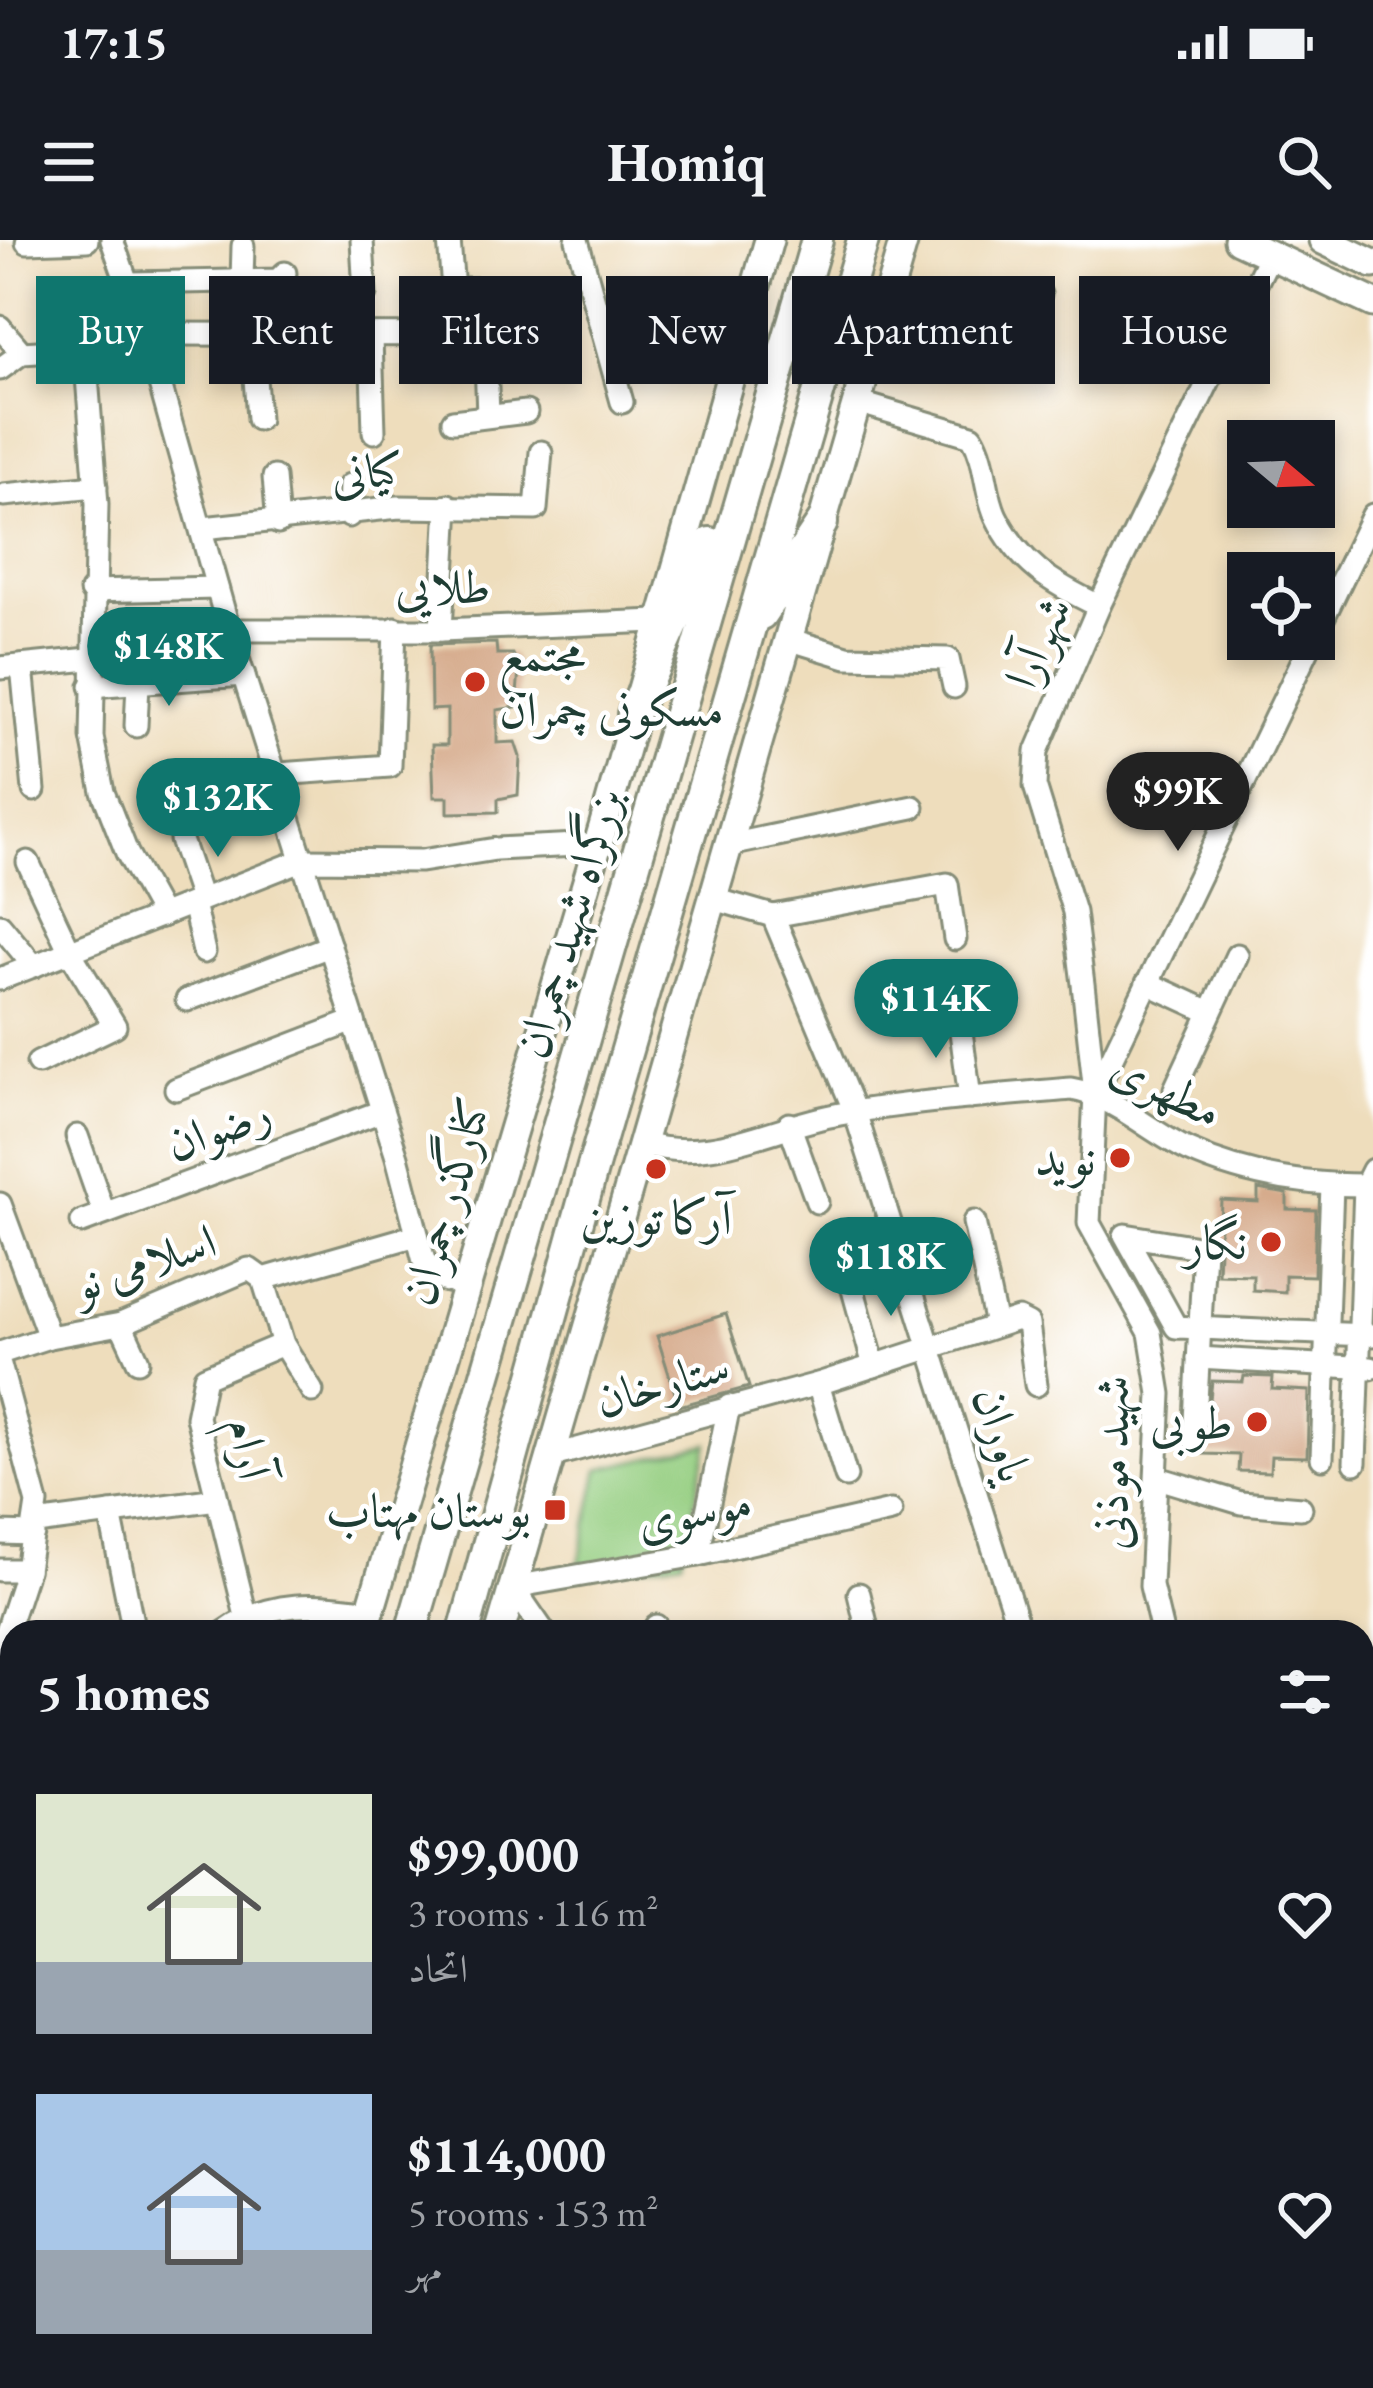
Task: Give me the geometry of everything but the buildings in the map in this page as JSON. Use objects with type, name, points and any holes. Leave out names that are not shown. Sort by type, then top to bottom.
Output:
[{"type":"highway","name":"بزرگراه شهید چمران","points":[[414,1620],[818,240]]},
{"type":"highway","name":"بزرگراه شهید چمران","points":[[467,1620],[742,645],[863,240]]},
{"type":"highway","points":[[634,714],[759,434]]},
{"type":"highway","points":[[742,645],[822,523]]},
{"type":"main road","name":"کنارگذر چمران","points":[[367,1620],[598,844],[657,621],[769,240]]},
{"type":"main road","points":[[894,276],[904,240]]},
{"type":"main road","points":[[1238,240],[1373,303]]},
{"type":"main road","points":[[1323,240],[1373,264]]},
{"type":"main road","points":[[503,1620],[862,384]]},
{"type":"street","points":[[27,242],[87,240]]},
{"type":"street","points":[[112,240],[127,276]]},
{"type":"street","points":[[362,240],[364,276]]},
{"type":"street","points":[[449,240],[452,276]]},
{"type":"street","points":[[577,240],[622,402]]},
{"type":"street","points":[[242,276],[243,246]]},
{"type":"street","name":"شهرآرا","points":[[1095,1093],[1074,912],[1036,786],[1037,751],[1099,606],[1270,255]]},
{"type":"street","points":[[598,314],[606,313]]},
{"type":"street","points":[[0,327],[22,353]]},
{"type":"street","points":[[375,338],[488,338],[488,415]]},
{"type":"street","points":[[0,369],[22,353],[36,352]]},
{"type":"street","points":[[82,384],[96,486],[89,659],[92,736],[103,792],[127,853],[162,916]]},
{"type":"street","points":[[160,384],[229,630],[354,1021],[424,1262],[443,1280],[467,1286]]},
{"type":"street","points":[[255,384],[258,419]]},
{"type":"street","points":[[372,384],[374,432]]},
{"type":"street","points":[[857,402],[971,436],[982,453],[996,515],[1042,579],[1099,606]]},
{"type":"street","points":[[453,421],[526,412]]},
{"type":"street","name":"کیانی","points":[[203,528],[444,505],[539,506],[541,452]]},
{"type":"street","points":[[274,477],[278,523]]},
{"type":"street","points":[[441,481],[441,630]]},
{"type":"street","points":[[349,516],[350,485]]},
{"type":"street","points":[[4,495],[96,486]]},
{"type":"street","points":[[1335,594],[1373,515]]},
{"type":"street","points":[[92,591],[217,588]]},
{"type":"street","name":"طلایی","points":[[229,630],[441,630],[657,621]]},
{"type":"street","points":[[210,779],[389,766],[395,628]]},
{"type":"street","points":[[788,639],[847,657],[948,659],[954,687]]},
{"type":"street","points":[[34,790],[11,667],[89,659]]},
{"type":"street","points":[[1095,1093],[1303,660]]},
{"type":"street","points":[[91,686],[244,675]]},
{"type":"street","points":[[136,726],[138,682]]},
{"type":"street","points":[[729,844],[914,807]]},
{"type":"street","points":[[181,840],[204,952]]},
{"type":"street","points":[[0,980],[302,860],[421,861],[496,849],[598,844]]},
{"type":"street","points":[[28,862],[70,952],[115,1026],[38,1063]]},
{"type":"street","points":[[714,899],[773,916],[947,884],[956,939]]},
{"type":"street","name":"یاوران","points":[[773,916],[855,1112],[1016,1620]]},
{"type":"street","points":[[0,925],[34,966]]},
{"type":"street","points":[[187,1000],[330,946]]},
{"type":"street","points":[[1175,1089],[1237,955]]},
{"type":"street","points":[[1148,983],[1210,1012]]},
{"type":"street","points":[[959,1017],[970,1098]]},
{"type":"street","points":[[176,1089],[354,1021]]},
{"type":"street","name":"مطهری","points":[[642,1144],[679,1154],[706,1151],[789,1124],[855,1112],[1071,1089],[1095,1093],[1191,1151],[1282,1180],[1332,1185],[1370,1180]]},
{"type":"street","name":"شهید موذنی","points":[[1095,1093],[1089,1223],[1150,1333],[1160,1394],[1151,1586],[1159,1620]]},
{"type":"street","name":"رضوان","points":[[82,1222],[382,1112]]},
{"type":"street","points":[[789,1124],[817,1202]]},
{"type":"street","points":[[77,1136],[104,1213]]},
{"type":"street","points":[[1355,1463],[1366,1368],[1370,1180]]},
{"type":"street","points":[[1322,1458],[1332,1185]]},
{"type":"street","name":"اسلامی نو","points":[[0,1204],[49,1337],[121,1324],[249,1269],[262,1280]]},
{"type":"street","points":[[974,1222],[996,1325],[1023,1318],[1028,1324],[1036,1385]]},
{"type":"street","points":[[312,1391],[283,1344],[262,1280],[417,1235]]},
{"type":"street","points":[[1195,1440],[1198,1358],[1201,1328],[1204,1248],[1125,1235],[1176,1327],[1201,1328],[1328,1333],[1366,1335]]},
{"type":"street","points":[[852,1286],[874,1366]]},
{"type":"street","points":[[121,1324],[138,1361]]},
{"type":"street","name":"ستارخان","points":[[552,1456],[818,1384],[996,1325]]},
{"type":"street","points":[[0,1353],[49,1337]]},
{"type":"street","name":"آرام","points":[[238,1620],[217,1498],[197,1418],[206,1377],[283,1344]]},
{"type":"street","points":[[1198,1358],[1366,1368]]},
{"type":"street","points":[[0,1365],[9,1426],[37,1503],[28,1570],[13,1620]]},
{"type":"street","points":[[818,1384],[846,1476]]},
{"type":"street","points":[[698,1555],[729,1406]]},
{"type":"street","points":[[1158,1478],[1241,1503],[1301,1508]]},
{"type":"street","points":[[0,1533],[217,1498]]},
{"type":"street","name":"موسوی","points":[[513,1587],[698,1555],[890,1511]]},
{"type":"street","points":[[110,1513],[132,1620]]},
{"type":"street","points":[[0,1570],[28,1570]]},
{"type":"street","points":[[513,1587],[536,1620]]},
{"type":"street","points":[[859,1594],[865,1620]]},
{"type":"street","points":[[250,1620],[267,1607],[329,1605],[365,1620]]},
{"type":"green space","points":[[708,1444],[682,1560],[576,1577],[599,1469]]},
{"type":"place","name":"مجتمع مسکونی چمران","points":[[475,682]]},
{"type":"place","name":"نوید","points":[[1120,1158]]},
{"type":"place","name":"آرکا توزین","points":[[656,1169]]},
{"type":"place","name":"نگار","points":[[1271,1242]]},
{"type":"place","name":"طوبی","points":[[1257,1422]]},
{"type":"place","name":"بوستان مهتاب","points":[[555,1510]]}]
